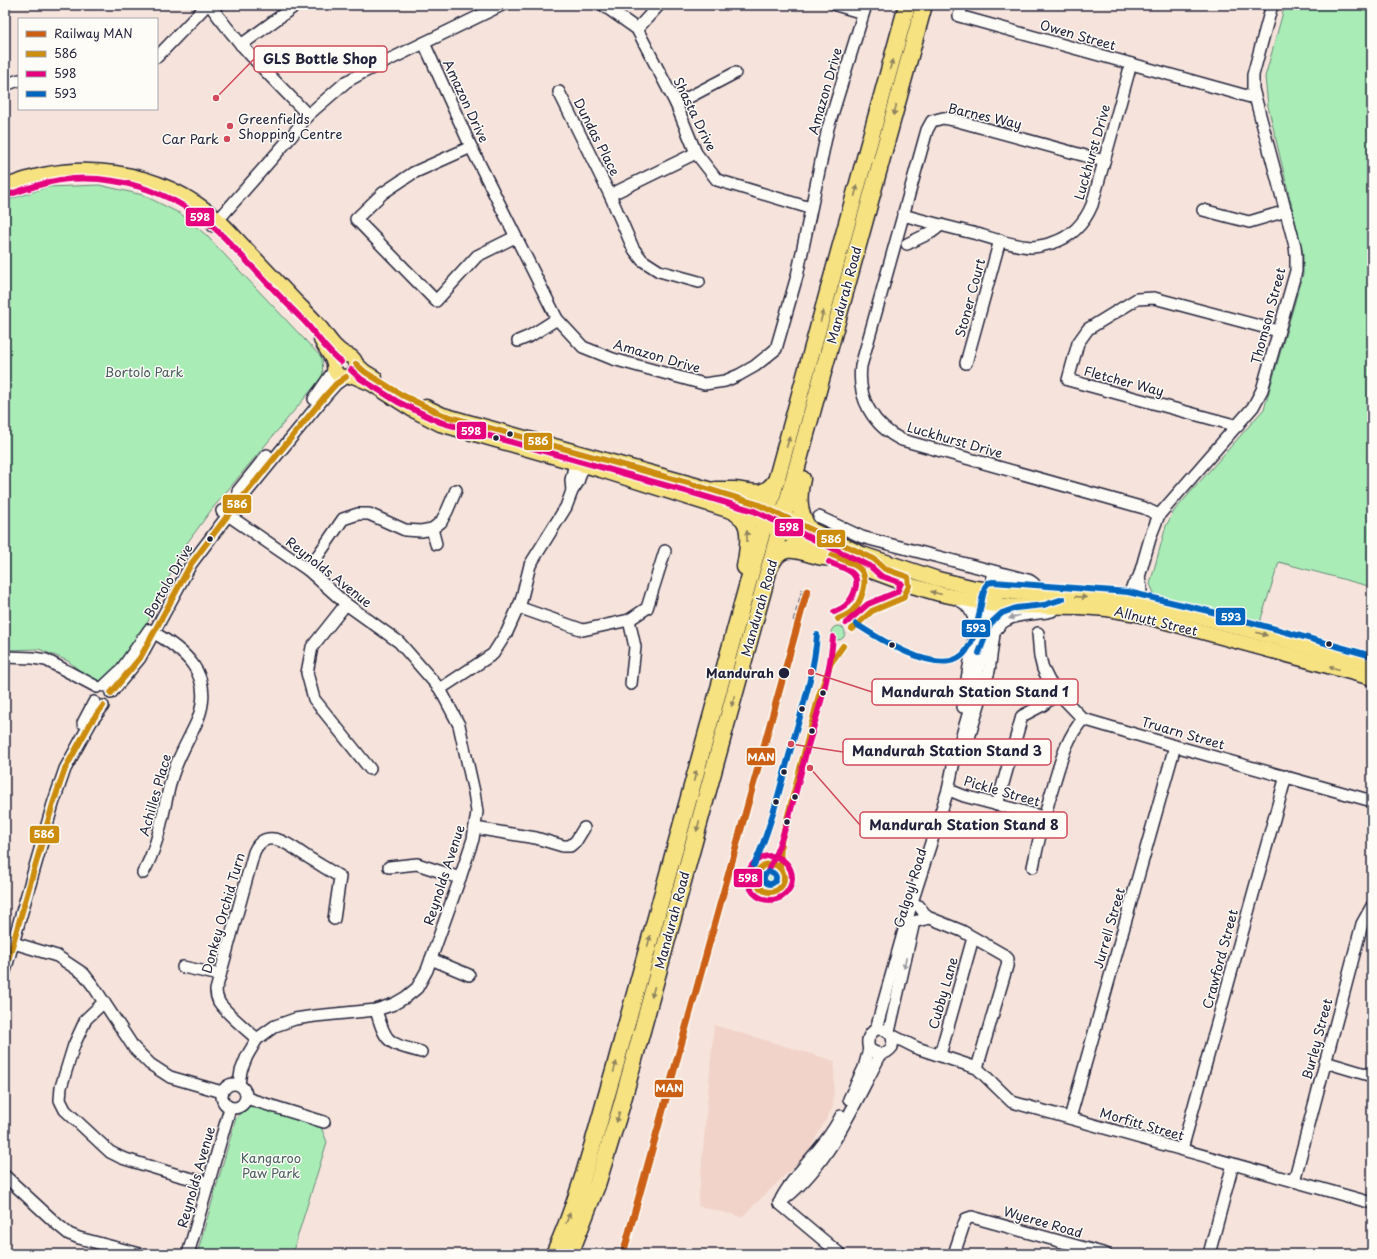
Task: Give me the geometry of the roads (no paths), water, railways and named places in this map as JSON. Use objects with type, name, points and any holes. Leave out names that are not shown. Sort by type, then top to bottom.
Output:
[{"type":"highway","name":"Mandurah Road","points":[[554,1254],[588,1161],[740,616],[907,5]]},
{"type":"highway","name":"Mandurah Road","points":[[570,1254],[597,1185],[621,1107],[924,5]]},
{"type":"highway","points":[[811,416],[808,456],[801,483],[800,501],[802,516],[806,525],[814,523]]},
{"type":"highway","points":[[715,490],[735,490],[748,493],[761,492],[771,488],[777,479]]},
{"type":"highway","points":[[736,513],[745,521],[747,530],[747,553],[741,582],[740,616]]},
{"type":"highway","points":[[770,569],[776,556],[788,550],[806,552],[821,557],[838,558]]},
{"type":"main road","points":[[5,187],[38,176],[62,171],[87,170],[112,172],[140,178],[166,188],[186,197],[216,223],[313,330],[344,367],[365,372],[402,395],[443,415],[581,459],[736,513],[767,516]]},
{"type":"main road","points":[[5,194],[37,183],[64,178],[81,177],[116,179],[149,188],[182,203],[216,223]]},
{"type":"main road","points":[[581,459],[715,490],[782,523]]},
{"type":"main road","name":"Allnutt Street","points":[[782,523],[814,523],[874,559],[953,583],[992,590],[1047,594],[1132,607],[1180,611],[1372,664]]},
{"type":"main road","name":"Allnutt Street","points":[[782,523],[838,558],[856,566],[909,585],[954,597],[993,604],[1066,607],[1132,607],[1372,678]]},
{"type":"street","points":[[158,56],[209,5],[241,45],[308,115]]},
{"type":"street","points":[[241,45],[296,5]]},
{"type":"street","points":[[216,223],[290,138],[308,115],[346,82],[502,5]]},
{"type":"street","name":"Shasta Drive","points":[[603,5],[636,29],[676,104],[696,153],[717,180],[810,208]]},
{"type":"street","points":[[636,29],[659,5]]},
{"type":"street","points":[[836,5],[865,9]]},
{"type":"street","name":"Owen Street","points":[[962,5],[959,16],[1131,64]]},
{"type":"street","name":"Thomson Street","points":[[1132,607],[1132,587],[1139,577],[1159,515],[1238,426],[1253,407],[1262,390],[1296,271],[1295,246],[1253,90],[1253,75],[1272,5]]},
{"type":"street","name":"Amazon Drive","points":[[424,43],[471,147],[557,319],[583,347],[613,359],[704,384],[725,381],[739,375],[755,366],[776,349],[797,276],[810,208],[828,128],[865,9]]},
{"type":"street","points":[[1131,64],[1254,98]]},
{"type":"street","name":"Luckhurst Drive","points":[[1131,64],[1092,205],[1081,226],[1069,236],[1048,244],[1032,247],[903,215],[863,359],[860,376],[864,399],[878,423],[893,436],[902,440],[1144,508],[1159,515]]},
{"type":"street","points":[[676,104],[735,73]]},
{"type":"street","points":[[5,85],[18,80]]},
{"type":"street","name":"Dundas Place","points":[[559,92],[610,194],[633,248],[642,260],[659,271],[699,282]]},
{"type":"street","name":"Barnes Way","points":[[903,215],[927,130],[932,121],[943,118],[1104,161]]},
{"type":"street","points":[[471,147],[414,173],[395,185],[383,193],[356,220],[436,301],[477,256],[515,236]]},
{"type":"street","name":"Dundas Place","points":[[610,194],[696,153]]},
{"type":"street","points":[[1203,210],[1249,222],[1286,211]]},
{"type":"street","points":[[907,244],[932,232],[941,225]]},
{"type":"street","name":"Stoner Court","points":[[966,363],[1000,240]]},
{"type":"street","name":"Fletcher Way","points":[[1238,426],[1068,380],[1078,342],[1088,329],[1137,299],[1154,298],[1278,331]]},
{"type":"street","points":[[518,341],[530,336],[557,319]]},
{"type":"street","name":"Bortolo Drive","points":[[5,971],[8,942],[47,798],[66,751],[100,695],[152,632],[191,564],[225,513],[336,384],[344,367]]},
{"type":"street","points":[[440,689],[492,654],[507,632],[518,607],[530,565],[562,515],[572,491],[578,482],[581,459]]},
{"type":"street","points":[[308,570],[343,520],[358,514],[369,514],[405,530],[421,531],[432,529],[442,522],[456,490]]},
{"type":"street","name":"Reynolds Avenue","points":[[225,513],[308,570],[346,604],[399,642],[440,689],[459,726],[477,812],[475,828],[460,878],[427,970],[417,988],[394,1004],[376,1010],[295,1019],[275,1026],[257,1039],[247,1056],[241,1071],[239,1084]]},
{"type":"street","points":[[814,523],[872,540],[1031,581],[1040,592],[1047,594]]},
{"type":"street","points":[[432,529],[436,544]]},
{"type":"street","points":[[518,607],[583,630],[629,620],[647,608],[665,551]]},
{"type":"street","name":"Galgoyl Road","points":[[890,1033],[913,922],[954,792],[985,686],[992,656],[992,571]]},
{"type":"street","points":[[953,766],[956,737],[964,704],[966,682],[975,634],[973,618],[969,608],[966,604],[954,597]]},
{"type":"street","points":[[346,604],[312,648],[306,673],[314,699],[370,769]]},
{"type":"street","name":"Galgoyl Road","points":[[876,1029],[912,902],[948,790],[979,669],[984,642],[984,628],[993,604]]},
{"type":"street","points":[[992,638],[999,626],[1008,619],[1028,614],[1043,613],[1066,607]]},
{"type":"street","points":[[629,620],[635,647],[631,684]]},
{"type":"street","name":"Achilles Place","points":[[143,873],[151,856],[175,768],[197,720],[203,699],[200,680],[191,661],[176,646],[152,632]]},
{"type":"street","name":"Truarn Street","points":[[1038,634],[1040,657],[1043,669],[1058,693],[1083,719],[1372,801]]},
{"type":"street","points":[[5,657],[46,660],[63,669],[100,695]]},
{"type":"street","points":[[997,805],[1022,716],[1044,705],[1058,693]]},
{"type":"street","points":[[1033,867],[1044,817],[1066,744],[1074,730],[1083,719]]},
{"type":"street","name":"Jurrell Street","points":[[1070,1118],[1175,746]]},
{"type":"street","name":"Crawford Street","points":[[1182,1150],[1286,776]]},
{"type":"street","name":"Pickle Street","points":[[954,792],[1044,817]]},
{"type":"street","points":[[475,828],[536,838],[563,846],[570,846],[584,828]]},
{"type":"street","name":"Donkey Orchid Turn","points":[[257,1039],[220,1004],[216,990],[254,852],[261,842],[273,838],[279,840],[290,845],[340,877],[334,919]]},
{"type":"street","points":[[388,867],[417,864],[460,878]]},
{"type":"street","points":[[919,906],[928,918],[962,931],[1004,955],[1008,959],[977,1068]]},
{"type":"street","name":"Burley Street","points":[[1294,1181],[1362,924],[1372,906]]},
{"type":"street","points":[[913,922],[928,918]]},
{"type":"street","name":"Cubby Lane","points":[[940,1055],[973,938]]},
{"type":"street","points":[[8,942],[45,952],[66,961],[84,974],[134,1048],[150,1064],[170,1077],[222,1092]]},
{"type":"street","points":[[430,959],[469,975]]},
{"type":"street","points":[[182,966],[220,975]]},
{"type":"street","points":[[104,1002],[86,1019],[74,1046],[61,1087],[60,1100],[63,1106],[70,1115],[110,1152],[122,1158],[209,1183]]},
{"type":"street","points":[[376,1010],[383,1034],[389,1040],[395,1045],[421,1052]]},
{"type":"street","points":[[845,1114],[864,1068],[869,1049],[869,1036],[876,1029],[881,1029],[890,1033],[893,1042],[889,1051],[881,1054],[875,1053],[869,1049]]},
{"type":"street","name":"Morfitt Street","points":[[890,1033],[917,1048],[977,1068],[1012,1102],[1372,1203]]},
{"type":"street","name":"Morfitt Street","points":[[892,1047],[917,1048]]},
{"type":"street","points":[[840,1254],[779,1203],[787,1188],[819,1150],[845,1114],[881,1054]]},
{"type":"street","points":[[1325,1062],[1372,1076]]},
{"type":"street","points":[[233,1083],[239,1084],[246,1092],[244,1104],[237,1108],[230,1108],[223,1102],[221,1098],[222,1092],[228,1085],[233,1083]]},
{"type":"street","points":[[246,1098],[324,1122]]},
{"type":"street","name":"Reynolds Avenue","points":[[188,1254],[230,1108]]},
{"type":"street","points":[[1208,1254],[1233,1164]]},
{"type":"street","points":[[5,1176],[69,1234],[140,1254]]},
{"type":"street","name":"Wyeree Road","points":[[954,1254],[966,1219],[972,1217],[1106,1254]]},
{"type":"street","points":[[178,1254],[188,1254]]},
{"type":"railway","points":[[794,621],[803,589]]},
{"type":"railway","points":[[732,862],[749,786]]},
{"type":"railway","points":[[685,1017],[714,926]]},
{"type":"rail line","name":"MAN","points":[[623,1254],[807,591]]},
{"type":"place","name":"GLS Bottle Shop","points":[[216,98]]},
{"type":"place","name":"Greenfields Shopping Centre","points":[[230,126]]},
{"type":"place","name":"Car Park","points":[[227,139]]},
{"type":"place","name":"Mandurah Station Stand 1","points":[[811,672]]},
{"type":"place","name":"Mandurah","points":[[784,673]]},
{"type":"place","name":"Mandurah Station Stand 3","points":[[791,744]]},
{"type":"place","name":"Mandurah Station Stand 8","points":[[810,768]]},
{"type":"park label","name":"Bortolo Park","points":[[144,372]]},
{"type":"park label","name":"Kangaroo Paw Park","points":[[271,1166]]}]
